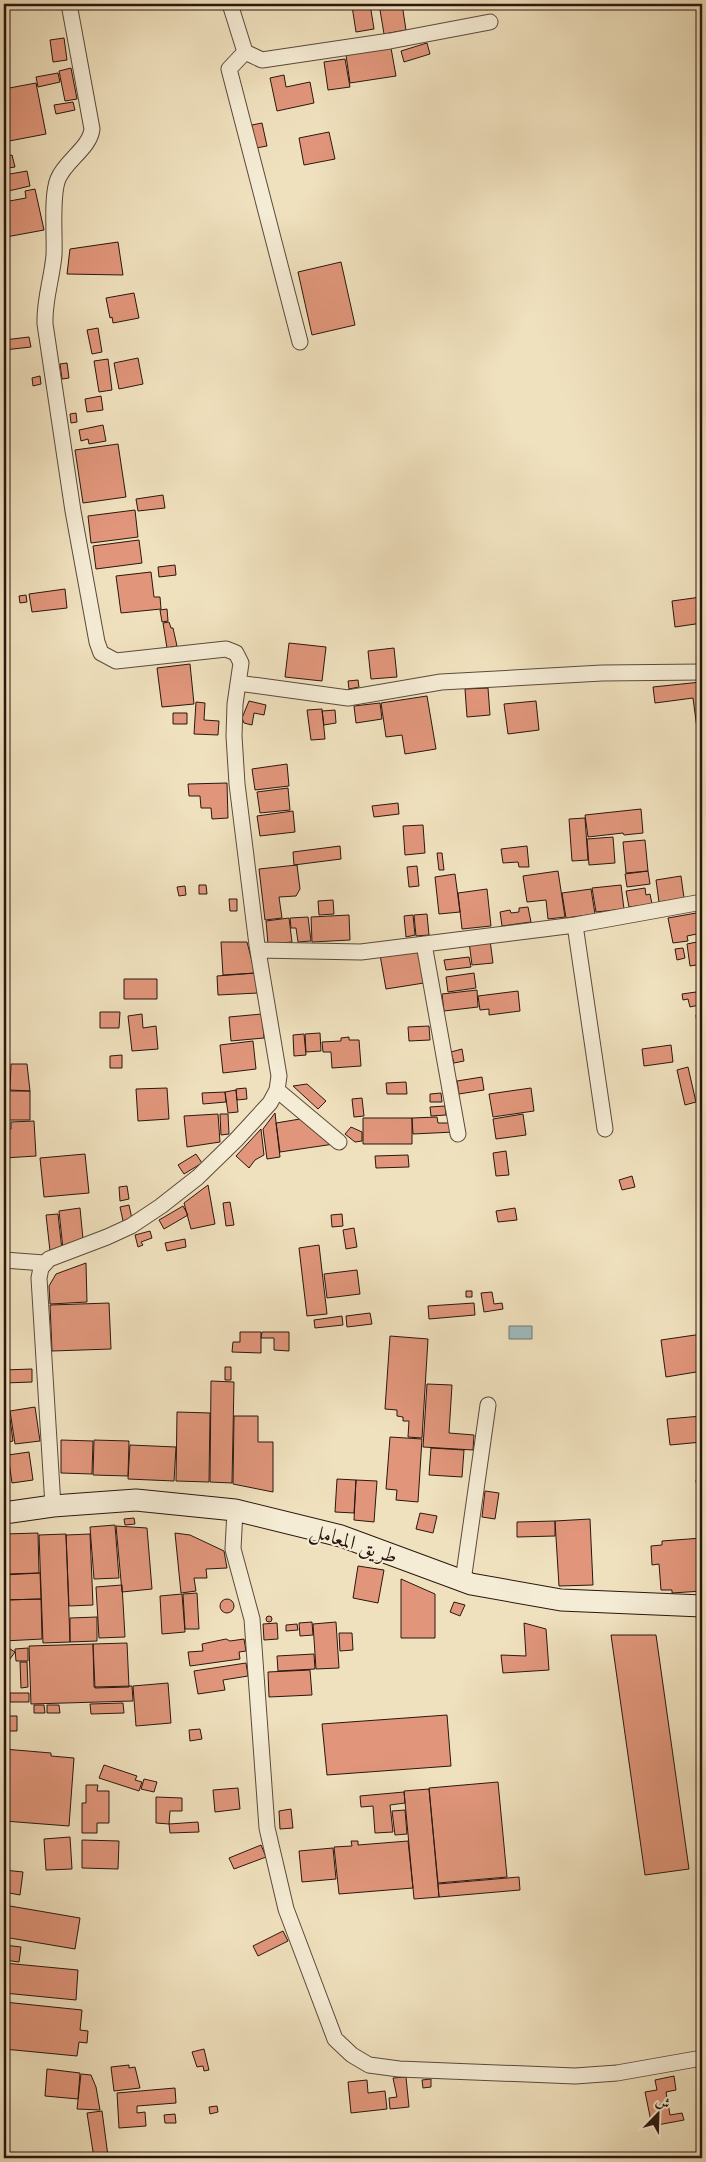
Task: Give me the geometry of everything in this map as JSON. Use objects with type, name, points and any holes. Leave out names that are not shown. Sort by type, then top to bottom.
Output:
[{"type":"main road","name":"طريق المعامل","points":[[4,1513],[53,1506],[136,1500],[235,1510],[341,1536],[463,1581],[561,1600],[702,1606]]},
{"type":"street","points":[[53,1506],[40,1278],[44,1262],[49,1258],[108,1237],[161,1206],[198,1177],[270,1103],[277,1090],[278,1069],[258,950],[237,784],[234,736],[235,704],[241,663],[239,658],[231,650],[116,661],[101,653],[97,642],[73,511],[45,324],[44,306],[54,255],[56,183],[61,172],[88,141],[92,129],[69,4]]},
{"type":"street","points":[[230,4],[245,52],[262,60],[390,41],[490,22]]},
{"type":"street","points":[[245,52],[229,69],[300,342]]},
{"type":"street","points":[[238,683],[348,698],[441,682],[602,673],[702,672]]},
{"type":"street","points":[[258,950],[361,952],[575,925],[702,902]]},
{"type":"street","points":[[575,925],[605,1128]]},
{"type":"street","points":[[424,944],[458,1134]]},
{"type":"street","points":[[277,1090],[339,1142]]},
{"type":"street","points":[[4,1260],[44,1262]]},
{"type":"street","points":[[463,1581],[488,1405]]},
{"type":"street","points":[[235,1510],[233,1549],[252,1619],[267,1828],[286,1909],[335,2039],[352,2055],[369,2065],[399,2070],[575,2076],[617,2073],[702,2058]]},
{"type":"water","points":[[509,1326],[532,1326],[532,1339],[509,1339]]},
{"type":"building","points":[[356,4],[370,4],[374,29],[356,32],[352,6]]},
{"type":"building","points":[[379,4],[402,4],[406,30],[384,34]]},
{"type":"building","points":[[64,38],[67,60],[53,62],[50,40]]},
{"type":"building","points":[[427,43],[430,54],[404,62],[401,51]]},
{"type":"building","points":[[391,48],[396,76],[350,83],[346,55]]},
{"type":"building","points":[[345,59],[350,87],[328,90],[324,62]]},
{"type":"building","points":[[71,68],[77,99],[65,101],[59,71]]},
{"type":"building","points":[[58,73],[60,82],[38,87],[36,77]]},
{"type":"building","points":[[284,75],[286,87],[310,82],[314,103],[277,111],[270,78]]},
{"type":"building","points":[[36,83],[46,134],[4,142],[4,89]]},
{"type":"building","points":[[73,102],[75,110],[56,114],[54,105]]},
{"type":"building","points":[[262,123],[267,146],[256,148],[252,125]]},
{"type":"building","points":[[329,132],[335,159],[304,165],[299,138]]},
{"type":"building","points":[[12,155],[15,167],[8,168],[6,157]]},
{"type":"building","points":[[27,171],[30,186],[4,192],[4,175]]},
{"type":"building","points":[[35,189],[44,230],[6,237],[4,202],[26,198],[25,191]]},
{"type":"building","points":[[118,242],[123,275],[67,274],[70,249]]},
{"type":"building","points":[[341,262],[355,325],[312,335],[298,272]]},
{"type":"building","points":[[134,293],[139,318],[113,323],[112,317],[110,318],[106,298]]},
{"type":"building","points":[[98,328],[102,352],[92,354],[87,330]]},
{"type":"building","points":[[29,337],[31,347],[4,350],[4,340]]},
{"type":"building","points":[[138,358],[143,384],[119,389],[114,363]]},
{"type":"building","points":[[108,359],[112,390],[99,392],[94,361]]},
{"type":"building","points":[[67,363],[69,378],[62,379],[60,364]]},
{"type":"building","points":[[40,376],[41,384],[33,386],[32,378]]},
{"type":"building","points":[[101,396],[103,410],[87,412],[85,399]]},
{"type":"building","points":[[76,413],[77,422],[71,423],[70,414]]},
{"type":"building","points":[[103,425],[106,441],[89,444],[88,439],[81,441],[79,430]]},
{"type":"building","points":[[118,444],[126,497],[83,503],[75,450]]},
{"type":"building","points":[[163,495],[165,508],[138,511],[136,499]]},
{"type":"building","points":[[135,510],[138,537],[91,543],[88,516]]},
{"type":"building","points":[[139,540],[142,563],[96,569],[93,546]]},
{"type":"building","points":[[175,565],[176,575],[159,577],[158,567]]},
{"type":"building","points":[[151,572],[154,597],[160,597],[161,609],[121,613],[116,576]]},
{"type":"building","points":[[65,589],[67,608],[32,612],[29,594]]},
{"type":"building","points":[[26,595],[27,602],[20,603],[19,596]]},
{"type":"building","points":[[701,597],[702,623],[675,627],[672,601]]},
{"type":"building","points":[[167,609],[168,621],[162,622],[160,610]]},
{"type":"building","points":[[169,622],[171,628],[173,628],[177,646],[167,648],[163,623]]},
{"type":"building","points":[[289,643],[326,647],[322,681],[285,677]]},
{"type":"building","points":[[394,648],[397,677],[371,679],[368,651]]},
{"type":"building","points":[[190,664],[194,704],[162,707],[157,668]]},
{"type":"building","points":[[358,680],[359,687],[349,689],[348,681]]},
{"type":"building","points":[[701,682],[702,735],[698,736],[693,698],[655,703],[653,687]]},
{"type":"building","points":[[488,688],[490,715],[467,717],[465,689]]},
{"type":"building","points":[[427,696],[436,749],[405,754],[402,735],[386,737],[381,703]]},
{"type":"building","points":[[249,701],[266,705],[264,715],[254,713],[252,725],[244,723],[242,718]]},
{"type":"building","points":[[536,701],[539,730],[508,734],[504,704]]},
{"type":"building","points":[[196,702],[205,703],[204,720],[219,721],[218,735],[194,734]]},
{"type":"building","points":[[380,703],[382,719],[356,723],[354,706]]},
{"type":"building","points":[[322,709],[325,739],[311,740],[307,710]]},
{"type":"building","points":[[335,710],[336,723],[324,725],[322,711]]},
{"type":"building","points":[[173,713],[187,713],[187,724],[173,724]]},
{"type":"building","points":[[287,764],[289,786],[255,790],[252,769]]},
{"type":"building","points":[[227,783],[228,818],[212,819],[211,808],[201,808],[200,796],[189,796],[188,784]]},
{"type":"building","points":[[288,788],[290,810],[260,813],[257,792]]},
{"type":"building","points":[[398,803],[399,814],[374,817],[372,806]]},
{"type":"building","points":[[641,809],[643,833],[588,837],[585,815]]},
{"type":"building","points":[[293,811],[295,832],[260,836],[257,816]]},
{"type":"building","points":[[585,818],[588,860],[572,861],[569,819]]},
{"type":"building","points":[[423,825],[425,853],[405,855],[403,826]]},
{"type":"building","points":[[613,837],[615,863],[589,865],[587,839]]},
{"type":"building","points":[[645,840],[648,871],[626,873],[623,842]]},
{"type":"building","points":[[340,846],[341,859],[294,865],[293,852]]},
{"type":"building","points":[[527,846],[529,867],[519,867],[518,862],[503,863],[501,849]]},
{"type":"building","points":[[437,853],[442,853],[444,870],[439,870]]},
{"type":"building","points":[[297,865],[300,889],[296,896],[279,897],[282,918],[265,920],[259,869]]},
{"type":"building","points":[[417,866],[419,886],[409,887],[407,867]]},
{"type":"building","points":[[558,871],[565,917],[548,919],[546,900],[527,902],[523,876]]},
{"type":"building","points":[[648,871],[650,884],[627,887],[625,874]]},
{"type":"building","points":[[455,874],[460,912],[439,914],[435,877]]},
{"type":"building","points":[[681,876],[684,898],[659,902],[656,880]]},
{"type":"building","points":[[199,885],[206,885],[207,894],[199,894]]},
{"type":"building","points":[[621,885],[624,909],[596,912],[592,888]]},
{"type":"building","points":[[185,886],[186,895],[179,896],[177,887]]},
{"type":"building","points":[[645,888],[646,895],[650,894],[652,904],[629,907],[626,891]]},
{"type":"building","points":[[487,889],[491,926],[462,929],[458,893]]},
{"type":"building","points":[[591,889],[595,914],[566,918],[562,893]]},
{"type":"building","points":[[229,899],[237,899],[237,911],[230,911]]},
{"type":"building","points":[[333,900],[334,914],[319,915],[318,901]]},
{"type":"building","points":[[528,907],[531,922],[502,926],[500,912],[510,910],[511,913],[519,912],[519,908]]},
{"type":"building","points":[[702,912],[702,933],[687,936],[688,941],[673,943],[668,918]]},
{"type":"building","points":[[427,914],[429,935],[416,936],[414,915]]},
{"type":"building","points":[[349,915],[350,940],[312,942],[311,917]]},
{"type":"building","points":[[413,915],[415,935],[406,937],[404,916]]},
{"type":"building","points":[[308,917],[311,941],[298,942],[296,928],[291,928],[290,918]]},
{"type":"building","points":[[289,918],[292,942],[268,944],[266,921]]},
{"type":"building","points":[[490,940],[493,963],[472,965],[469,942]]},
{"type":"building","points":[[702,941],[702,964],[690,966],[687,944]]},
{"type":"building","points":[[221,942],[247,942],[255,973],[223,975]]},
{"type":"building","points":[[683,948],[685,958],[677,960],[675,949]]},
{"type":"building","points":[[419,949],[424,983],[386,989],[380,955]]},
{"type":"building","points":[[469,957],[471,967],[446,970],[444,960]]},
{"type":"building","points":[[256,973],[258,993],[218,995],[217,976]]},
{"type":"building","points":[[474,973],[476,988],[448,992],[446,977]]},
{"type":"building","points":[[124,979],[157,979],[157,999],[124,999]]},
{"type":"building","points":[[477,990],[478,1007],[444,1011],[442,994]]},
{"type":"building","points":[[518,991],[520,1011],[489,1015],[489,1009],[480,1010],[478,996]]},
{"type":"building","points":[[702,991],[702,1005],[700,1005],[697,992]]},
{"type":"building","points":[[696,992],[699,1005],[690,1007],[688,999],[683,1000],[682,994]]},
{"type":"building","points":[[100,1012],[120,1012],[119,1028],[100,1028]]},
{"type":"building","points":[[142,1014],[143,1028],[156,1026],[158,1049],[132,1051],[128,1016]]},
{"type":"building","points":[[262,1014],[264,1038],[231,1041],[229,1017]]},
{"type":"building","points":[[702,1014],[702,1022],[697,1023],[696,1015]]},
{"type":"building","points":[[429,1026],[430,1040],[409,1041],[408,1027]]},
{"type":"building","points":[[320,1033],[321,1051],[306,1052],[305,1034]]},
{"type":"building","points":[[304,1034],[306,1055],[294,1056],[293,1035]]},
{"type":"building","points":[[349,1037],[349,1040],[359,1040],[361,1066],[332,1068],[331,1052],[323,1052],[322,1042],[341,1041],[341,1038]]},
{"type":"building","points":[[253,1041],[256,1069],[223,1073],[220,1045]]},
{"type":"building","points":[[671,1045],[673,1062],[644,1066],[642,1049]]},
{"type":"building","points":[[462,1049],[464,1061],[454,1063],[451,1052]]},
{"type":"building","points":[[122,1055],[122,1068],[110,1068],[110,1056]]},
{"type":"building","points":[[4,1063],[9,1063],[9,1090],[4,1090]]},
{"type":"building","points":[[11,1064],[27,1064],[30,1091],[10,1090]]},
{"type":"building","points":[[688,1067],[696,1102],[685,1105],[677,1070]]},
{"type":"building","points":[[482,1077],[484,1090],[459,1094],[457,1081]]},
{"type":"building","points":[[406,1082],[407,1094],[387,1094],[386,1083]]},
{"type":"building","points":[[307,1084],[326,1101],[318,1109],[293,1086]]},
{"type":"building","points":[[167,1088],[169,1119],[138,1121],[136,1089]]},
{"type":"building","points":[[246,1088],[247,1099],[237,1100],[236,1089]]},
{"type":"building","points":[[531,1088],[534,1111],[493,1117],[489,1094]]},
{"type":"building","points":[[236,1090],[238,1112],[228,1113],[225,1092]]},
{"type":"building","points":[[4,1091],[30,1091],[30,1120],[9,1120],[9,1128],[4,1128]]},
{"type":"building","points":[[225,1092],[226,1102],[203,1104],[202,1093]]},
{"type":"building","points":[[441,1093],[442,1102],[430,1102],[430,1094]]},
{"type":"building","points":[[362,1098],[364,1116],[354,1117],[352,1099]]},
{"type":"building","points":[[445,1106],[446,1115],[431,1116],[430,1107]]},
{"type":"building","points":[[275,1113],[280,1157],[267,1159],[263,1129]]},
{"type":"building","points":[[218,1114],[220,1142],[187,1147],[184,1116]]},
{"type":"building","points":[[220,1114],[228,1114],[229,1134],[221,1135]]},
{"type":"building","points":[[523,1114],[526,1135],[496,1139],[493,1119]]},
{"type":"building","points":[[437,1117],[438,1123],[454,1123],[454,1132],[413,1134],[412,1118]]},
{"type":"building","points":[[306,1118],[334,1144],[280,1152],[276,1123]]},
{"type":"building","points":[[363,1118],[412,1118],[412,1144],[363,1144]]},
{"type":"building","points":[[34,1121],[36,1156],[4,1158],[4,1130],[11,1129],[11,1122]]},
{"type":"building","points":[[351,1127],[362,1132],[362,1141],[355,1142],[345,1134]]},
{"type":"building","points":[[261,1129],[264,1155],[255,1160],[249,1168],[236,1156]]},
{"type":"building","points":[[506,1151],[509,1175],[496,1176],[493,1153]]},
{"type":"building","points":[[85,1154],[89,1193],[44,1197],[40,1158]]},
{"type":"building","points":[[196,1154],[202,1163],[184,1174],[178,1165]]},
{"type":"building","points":[[408,1155],[409,1167],[376,1168],[375,1156]]},
{"type":"building","points":[[632,1176],[635,1187],[622,1190],[619,1180]]},
{"type":"building","points":[[208,1185],[215,1224],[191,1229],[184,1203]]},
{"type":"building","points":[[127,1186],[129,1199],[120,1201],[119,1187]]},
{"type":"building","points":[[230,1202],[234,1225],[226,1226],[223,1203]]},
{"type":"building","points":[[129,1205],[132,1219],[123,1221],[120,1207]]},
{"type":"building","points":[[183,1206],[188,1215],[164,1229],[159,1220]]},
{"type":"building","points":[[80,1208],[83,1239],[63,1249],[59,1211]]},
{"type":"building","points":[[515,1208],[517,1220],[498,1222],[496,1211]]},
{"type":"building","points":[[697,1209],[702,1209],[702,1218],[698,1218]]},
{"type":"building","points":[[58,1214],[62,1250],[50,1251],[46,1215]]},
{"type":"building","points":[[342,1214],[343,1226],[332,1227],[331,1215]]},
{"type":"building","points":[[354,1228],[357,1247],[346,1249],[343,1230]]},
{"type":"building","points":[[150,1231],[152,1238],[141,1242],[143,1245],[138,1247],[135,1235]]},
{"type":"building","points":[[185,1239],[186,1247],[167,1251],[165,1243]]},
{"type":"building","points":[[319,1245],[327,1314],[307,1316],[299,1248]]},
{"type":"building","points":[[86,1263],[87,1302],[50,1304],[49,1286],[56,1274]]},
{"type":"building","points":[[357,1270],[360,1294],[327,1298],[324,1274]]},
{"type":"building","points":[[466,1291],[472,1291],[472,1297],[466,1297]]},
{"type":"building","points":[[492,1292],[494,1304],[502,1303],[503,1309],[484,1312],[481,1293]]},
{"type":"building","points":[[109,1303],[111,1349],[52,1351],[50,1305]]},
{"type":"building","points":[[474,1303],[475,1315],[429,1319],[428,1306]]},
{"type":"building","points":[[370,1313],[372,1324],[347,1327],[346,1316]]},
{"type":"building","points":[[342,1316],[343,1325],[315,1328],[314,1320]]},
{"type":"building","points":[[240,1332],[261,1332],[261,1353],[232,1352],[233,1342],[240,1342]]},
{"type":"building","points":[[262,1332],[289,1332],[289,1351],[274,1350],[274,1338],[261,1338]]},
{"type":"building","points":[[702,1334],[702,1371],[666,1377],[661,1340]]},
{"type":"building","points":[[390,1336],[428,1339],[422,1438],[408,1437],[409,1421],[403,1421],[403,1417],[397,1416],[397,1410],[385,1409]]},
{"type":"building","points":[[225,1367],[231,1367],[231,1380],[225,1380]]},
{"type":"building","points":[[32,1369],[32,1382],[4,1383],[4,1370]]},
{"type":"building","points":[[211,1381],[234,1382],[232,1483],[210,1482]]},
{"type":"building","points":[[427,1384],[452,1385],[449,1433],[474,1435],[473,1450],[423,1447]]},
{"type":"building","points":[[35,1407],[40,1441],[15,1444],[10,1411]]},
{"type":"building","points":[[9,1412],[13,1441],[4,1443],[4,1413]]},
{"type":"building","points":[[177,1412],[210,1413],[209,1482],[176,1481]]},
{"type":"building","points":[[234,1416],[258,1416],[258,1442],[273,1442],[273,1492],[233,1484]]},
{"type":"building","points":[[702,1416],[702,1442],[670,1445],[667,1419]]},
{"type":"building","points":[[390,1437],[422,1439],[418,1502],[396,1500],[397,1490],[386,1489]]},
{"type":"building","points":[[61,1440],[93,1441],[92,1474],[61,1473]]},
{"type":"building","points":[[94,1440],[129,1441],[128,1476],[93,1475]]},
{"type":"building","points":[[130,1445],[176,1447],[174,1481],[128,1479]]},
{"type":"building","points":[[431,1448],[464,1450],[462,1477],[429,1475]]},
{"type":"building","points":[[29,1452],[33,1480],[12,1483],[8,1455]]},
{"type":"building","points":[[337,1479],[356,1480],[354,1513],[335,1512]]},
{"type":"building","points":[[702,1479],[702,1519],[701,1520],[696,1480]]},
{"type":"building","points":[[356,1480],[377,1481],[374,1522],[354,1520]]},
{"type":"building","points":[[6,1483],[7,1495],[4,1495],[4,1484]]},
{"type":"building","points":[[485,1491],[499,1493],[495,1519],[482,1517]]},
{"type":"building","points":[[420,1513],[437,1516],[433,1533],[416,1529]]},
{"type":"building","points":[[134,1518],[135,1524],[125,1525],[124,1519]]},
{"type":"building","points":[[590,1519],[593,1585],[559,1586],[555,1521]]},
{"type":"building","points":[[555,1521],[555,1536],[517,1537],[517,1522]]},
{"type":"building","points":[[115,1525],[119,1578],[94,1579],[90,1527]]},
{"type":"building","points":[[116,1526],[147,1528],[152,1589],[122,1592]]},
{"type":"building","points":[[38,1533],[39,1573],[4,1574],[4,1534]]},
{"type":"building","points":[[175,1533],[190,1535],[224,1551],[227,1568],[206,1569],[207,1578],[194,1578],[196,1591],[181,1593]]},
{"type":"building","points":[[66,1534],[70,1642],[43,1643],[39,1535]]},
{"type":"building","points":[[90,1534],[93,1605],[69,1606],[66,1535]]},
{"type":"building","points":[[702,1538],[702,1591],[672,1593],[672,1590],[661,1590],[659,1564],[652,1565],[651,1546],[662,1545],[662,1541]]},
{"type":"building","points":[[358,1566],[384,1570],[378,1603],[353,1598]]},
{"type":"building","points":[[40,1573],[41,1599],[4,1600],[4,1575]]},
{"type":"building","points":[[401,1579],[435,1594],[435,1638],[401,1638]]},
{"type":"building","points":[[122,1585],[125,1637],[99,1638],[96,1587]]},
{"type":"building","points":[[197,1593],[199,1629],[185,1629],[183,1594]]},
{"type":"building","points":[[182,1594],[185,1632],[162,1634],[160,1596]]},
{"type":"building","points":[[41,1599],[42,1639],[4,1641],[4,1600]]},
{"type":"building","points":[[224,1599],[230,1599],[234,1606],[230,1613],[224,1613],[220,1609],[220,1603]]},
{"type":"building","points":[[454,1602],[465,1605],[460,1616],[450,1612]]},
{"type":"building","points":[[269,1616],[272,1619],[269,1622],[266,1619]]},
{"type":"building","points":[[97,1617],[97,1641],[70,1642],[70,1618]]},
{"type":"building","points":[[312,1622],[313,1635],[300,1636],[299,1623]]},
{"type":"building","points":[[336,1622],[339,1668],[316,1669],[313,1624]]},
{"type":"building","points":[[277,1623],[278,1639],[264,1640],[263,1624]]},
{"type":"building","points":[[524,1623],[546,1629],[549,1670],[503,1673],[501,1655],[526,1656]]},
{"type":"building","points":[[297,1624],[298,1630],[286,1631],[286,1625]]},
{"type":"building","points":[[339,1633],[352,1633],[353,1650],[340,1651]]},
{"type":"building","points":[[611,1635],[656,1635],[689,1869],[645,1875]]},
{"type":"building","points":[[226,1639],[230,1641],[244,1639],[246,1651],[239,1652],[240,1659],[190,1666],[188,1652],[203,1651],[202,1644]]},
{"type":"building","points":[[127,1643],[129,1687],[95,1688],[93,1644]]},
{"type":"building","points":[[93,1644],[94,1687],[132,1686],[133,1701],[31,1704],[29,1646]]},
{"type":"building","points":[[7,1647],[15,1652],[5,1666],[4,1652]]},
{"type":"building","points":[[28,1648],[28,1661],[16,1661],[15,1649]]},
{"type":"building","points":[[314,1654],[315,1669],[278,1671],[277,1656]]},
{"type":"building","points":[[20,1662],[27,1662],[28,1687],[21,1688]]},
{"type":"building","points":[[246,1663],[248,1676],[223,1680],[225,1690],[198,1694],[194,1671]]},
{"type":"building","points":[[310,1670],[312,1695],[269,1697],[268,1672]]},
{"type":"building","points":[[168,1683],[171,1723],[136,1726],[133,1686]]},
{"type":"building","points":[[10,1693],[29,1693],[29,1702],[10,1702]]},
{"type":"building","points":[[123,1703],[124,1713],[91,1714],[90,1704]]},
{"type":"building","points":[[34,1705],[44,1705],[45,1713],[34,1713]]},
{"type":"building","points":[[47,1705],[59,1705],[60,1713],[47,1713]]},
{"type":"building","points":[[447,1715],[451,1766],[327,1775],[322,1724]]},
{"type":"building","points":[[6,1716],[17,1716],[17,1731],[6,1731]]},
{"type":"building","points":[[200,1729],[202,1739],[190,1741],[189,1730]]},
{"type":"building","points":[[4,1749],[51,1753],[51,1756],[74,1758],[69,1826],[4,1821]]},
{"type":"building","points":[[104,1765],[137,1776],[135,1780],[142,1782],[139,1791],[99,1778]]},
{"type":"building","points":[[144,1779],[157,1782],[154,1792],[141,1789]]},
{"type":"building","points":[[498,1782],[507,1877],[438,1883],[429,1788]]},
{"type":"building","points":[[86,1785],[98,1785],[97,1791],[109,1791],[109,1823],[97,1823],[97,1833],[82,1833],[82,1803],[86,1803]]},
{"type":"building","points":[[238,1788],[240,1809],[215,1812],[213,1790]]},
{"type":"building","points":[[429,1789],[439,1897],[414,1899],[404,1791]]},
{"type":"building","points":[[404,1792],[405,1803],[390,1805],[393,1832],[375,1833],[373,1806],[361,1807],[360,1796]]},
{"type":"building","points":[[156,1797],[182,1798],[182,1811],[170,1811],[169,1824],[156,1823]]},
{"type":"building","points":[[291,1809],[293,1828],[280,1829],[279,1811]]},
{"type":"building","points":[[405,1810],[407,1834],[395,1835],[392,1811]]},
{"type":"building","points":[[198,1822],[199,1832],[170,1833],[169,1824]]},
{"type":"building","points":[[70,1837],[72,1869],[46,1870],[44,1839]]},
{"type":"building","points":[[82,1840],[119,1841],[118,1869],[82,1868]]},
{"type":"building","points":[[351,1841],[358,1841],[358,1845],[408,1841],[413,1888],[339,1894],[334,1847],[352,1846]]},
{"type":"building","points":[[261,1845],[266,1857],[234,1869],[229,1858]]},
{"type":"building","points":[[333,1848],[336,1879],[302,1882],[299,1851]]},
{"type":"building","points":[[4,1870],[23,1872],[20,1895],[4,1892]]},
{"type":"building","points":[[697,1871],[702,1871],[702,1888],[698,1889]]},
{"type":"building","points":[[519,1877],[520,1890],[439,1897],[438,1884]]},
{"type":"building","points":[[4,1905],[80,1918],[75,1949],[4,1937]]},
{"type":"building","points":[[283,1931],[288,1941],[258,1956],[253,1946]]},
{"type":"building","points":[[4,1945],[21,1947],[19,1962],[4,1960]]},
{"type":"building","points":[[4,1963],[78,1970],[76,2000],[4,1993]]},
{"type":"building","points":[[4,2002],[82,2010],[80,2030],[88,2031],[87,2043],[79,2042],[77,2056],[4,2049]]},
{"type":"building","points":[[699,2005],[702,2005],[702,2021],[700,2021]]},
{"type":"building","points":[[204,2049],[209,2070],[204,2071],[203,2066],[197,2067],[192,2052]]},
{"type":"building","points":[[129,2065],[129,2068],[135,2067],[140,2088],[114,2091],[111,2067]]},
{"type":"building","points":[[47,2069],[80,2073],[78,2099],[45,2096]]},
{"type":"building","points":[[81,2074],[91,2075],[96,2087],[100,2110],[77,2109]]},
{"type":"building","points":[[674,2076],[676,2090],[666,2092],[670,2115],[682,2113],[684,2120],[652,2126],[645,2092],[657,2090],[655,2080]]},
{"type":"building","points":[[406,2077],[409,2107],[390,2109],[389,2098],[397,2097],[393,2078]]},
{"type":"building","points":[[431,2079],[431,2087],[423,2088],[422,2080]]},
{"type":"building","points":[[367,2080],[368,2093],[385,2091],[387,2109],[351,2113],[348,2082]]},
{"type":"building","points":[[175,2088],[176,2103],[137,2106],[137,2113],[145,2112],[146,2126],[119,2128],[117,2093]]},
{"type":"building","points":[[217,2106],[218,2112],[210,2114],[209,2107]]},
{"type":"building","points":[[102,2111],[108,2156],[94,2158],[87,2113]]},
{"type":"building","points":[[175,2114],[176,2123],[165,2123],[164,2115]]}]
